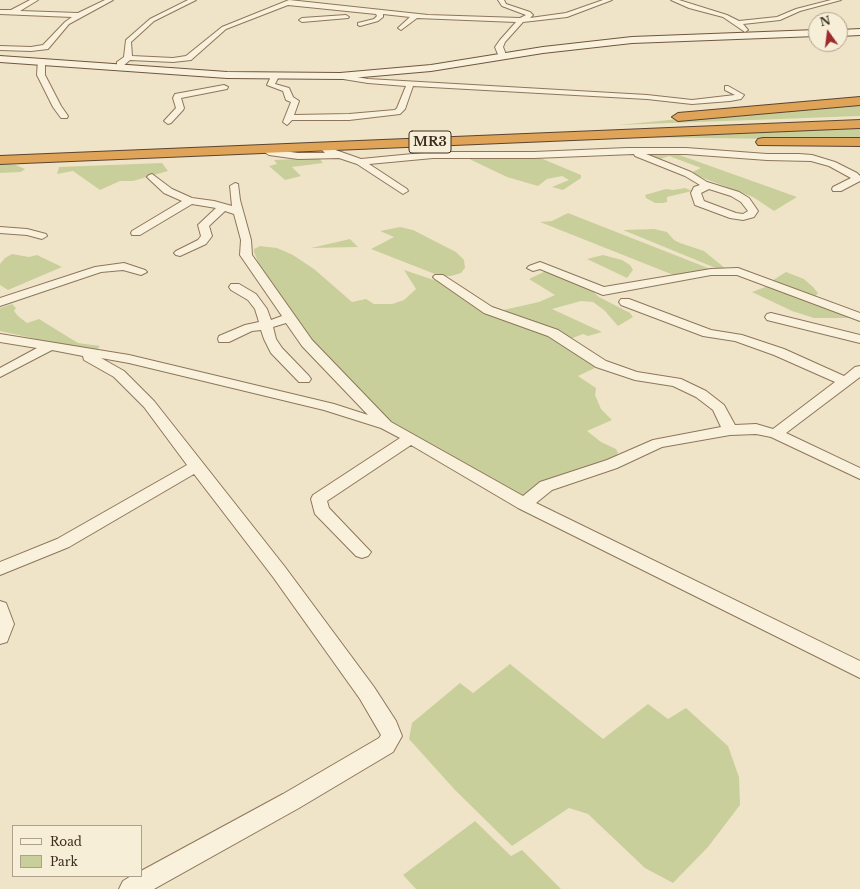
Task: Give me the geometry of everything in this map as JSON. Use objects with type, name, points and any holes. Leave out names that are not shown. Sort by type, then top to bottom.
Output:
[{"type":"highway","points":[[666,118],[860,101]]},
{"type":"highway","name":"MR3","points":[[0,154],[860,118]]},
{"type":"highway","points":[[280,143],[627,121]]},
{"type":"highway","name":"MR3","points":[[0,160],[860,124]]},
{"type":"highway","points":[[119,156],[611,141],[860,142]]},
{"type":"street","points":[[0,21],[12,12],[35,0]]},
{"type":"street","points":[[0,48],[31,49],[45,47],[63,27],[79,15],[110,0]]},
{"type":"street","points":[[128,58],[126,49],[128,41],[152,20],[193,0]]},
{"type":"street","points":[[500,0],[504,5],[530,14],[521,20],[502,40],[499,47],[503,57]]},
{"type":"street","points":[[115,66],[128,58],[173,60],[188,58],[224,28],[292,1],[379,14],[521,20],[567,15],[609,0]]},
{"type":"street","points":[[674,0],[691,7],[725,16],[738,23],[749,36]]},
{"type":"street","points":[[738,23],[778,19],[798,10],[838,0]]},
{"type":"street","points":[[401,28],[412,16],[423,8]]},
{"type":"street","points":[[0,12],[79,15]]},
{"type":"street","points":[[302,20],[379,14]]},
{"type":"street","points":[[360,24],[376,20],[380,17],[379,14]]},
{"type":"street","points":[[514,27],[544,18]]},
{"type":"street","points":[[311,27],[317,20]]},
{"type":"street","points":[[848,33],[860,32]]},
{"type":"street","points":[[0,58],[227,74],[340,76],[438,67],[586,44],[632,40],[808,34]]},
{"type":"street","points":[[41,61],[41,75],[57,106],[64,116]]},
{"type":"street","points":[[224,96],[224,87],[227,74]]},
{"type":"street","points":[[275,76],[271,85],[286,90],[289,98],[295,101],[288,120],[349,117],[398,112],[406,98],[410,84]]},
{"type":"street","points":[[340,76],[368,81],[647,97],[692,102],[730,99],[740,95],[728,88]]},
{"type":"street","points":[[168,121],[180,108],[177,98],[178,96],[224,87]]},
{"type":"street","points":[[611,141],[625,151],[669,166],[704,184],[735,194],[751,206],[753,211],[750,216],[734,216],[699,203],[696,193],[698,190],[705,187],[704,184]]},
{"type":"street","points":[[327,150],[360,162],[403,191]]},
{"type":"street","points":[[360,162],[432,155],[541,155],[625,151],[686,151],[812,158],[845,169],[857,179],[837,189]]},
{"type":"street","points":[[269,152],[298,156],[340,155]]},
{"type":"street","points":[[152,177],[168,191],[190,202],[200,202],[238,212]]},
{"type":"street","points":[[235,186],[235,200],[246,240],[246,255],[307,342],[386,425]]},
{"type":"street","points":[[136,233],[190,202]]},
{"type":"street","points":[[180,254],[202,242],[207,236],[203,225],[223,207]]},
{"type":"street","points":[[0,230],[27,232],[42,236]]},
{"type":"street","points":[[533,268],[540,265],[603,291],[711,272],[738,271],[860,317]]},
{"type":"street","points":[[0,302],[99,269],[124,266],[141,272]]},
{"type":"street","points":[[439,277],[488,310],[553,333],[601,364],[635,376],[676,382],[701,394],[719,408],[730,430]]},
{"type":"street","points":[[235,286],[252,297],[260,309],[270,339],[276,350],[304,379]]},
{"type":"street","points":[[625,302],[708,333],[738,338],[779,352],[844,381]]},
{"type":"street","points":[[224,339],[249,328],[266,325],[289,318]]},
{"type":"street","points":[[771,318],[860,339]]},
{"type":"street","points":[[0,338],[84,353],[129,359],[329,407],[386,425],[524,504],[860,670]]},
{"type":"street","points":[[0,373],[51,346]]},
{"type":"street","points":[[84,353],[119,374],[149,404],[279,572],[367,693],[389,727],[392,736],[386,745],[291,801],[131,889]]},
{"type":"street","points":[[776,434],[860,370]]},
{"type":"street","points":[[524,504],[546,486],[612,464],[658,443],[730,430],[756,429],[776,434],[860,474]]},
{"type":"street","points":[[362,552],[321,510],[319,499],[411,438]]},
{"type":"street","points":[[0,569],[63,543],[196,466]]},
{"type":"street","points":[[0,608],[5,624],[0,637]]},
{"type":"green space","points":[[860,103],[860,116],[618,125],[730,114]]},
{"type":"green space","points":[[860,126],[860,140],[624,137]]},
{"type":"green space","points":[[633,152],[671,152],[797,197],[774,211],[753,197],[690,173],[701,168],[669,156],[658,160]]},
{"type":"green space","points":[[463,156],[538,157],[581,175],[581,178],[563,190],[552,187],[569,180],[562,176],[547,179],[538,186],[507,177]]},
{"type":"green space","points":[[319,158],[323,163],[292,167],[301,176],[285,180],[269,166],[277,164],[274,160]]},
{"type":"green space","points":[[162,163],[168,171],[133,181],[120,181],[100,190],[73,171],[57,174],[59,167]]},
{"type":"green space","points":[[0,164],[16,165],[25,169],[21,172],[0,173]]},
{"type":"green space","points":[[685,188],[692,191],[667,197],[667,202],[663,203],[655,203],[646,198],[645,195],[666,189],[673,190]]},
{"type":"green space","points":[[568,213],[713,270],[676,276],[540,222],[552,221]]},
{"type":"green space","points":[[400,227],[413,230],[456,252],[464,260],[465,268],[461,273],[451,276],[440,276],[371,249],[394,237],[380,231]]},
{"type":"green space","points":[[654,229],[667,232],[674,240],[704,251],[726,269],[718,269],[623,230]]},
{"type":"green space","points":[[350,239],[358,247],[311,248]]},
{"type":"green space","points":[[260,246],[277,248],[293,255],[314,269],[352,302],[366,299],[374,304],[392,304],[404,300],[416,289],[404,270],[443,283],[528,325],[599,366],[578,376],[596,388],[595,395],[601,409],[612,420],[587,431],[601,442],[616,449],[618,453],[613,458],[523,498],[386,419],[310,339],[261,269],[254,252],[254,249]]},
{"type":"green space","points":[[12,254],[29,257],[37,255],[62,267],[8,290],[0,285],[0,264],[5,258]]},
{"type":"green space","points":[[603,255],[622,260],[630,265],[633,270],[627,278],[587,259]]},
{"type":"green space","points":[[548,270],[585,285],[599,297],[630,313],[633,317],[618,326],[604,310],[593,302],[581,301],[552,309],[602,332],[588,336],[583,334],[568,340],[499,311],[539,302],[555,295],[529,279]]},
{"type":"green space","points":[[786,272],[804,279],[818,293],[814,298],[770,282]]},
{"type":"green space","points":[[768,286],[851,318],[814,318],[792,311],[752,292]]},
{"type":"green space","points":[[12,304],[16,308],[14,311],[27,323],[39,319],[78,343],[100,346],[95,352],[0,331],[0,308]]},
{"type":"green space","points":[[510,664],[603,739],[648,704],[668,719],[686,708],[728,746],[739,777],[740,805],[708,847],[673,883],[645,868],[588,814],[569,808],[512,846],[455,790],[409,739],[412,723],[460,683],[473,693]]},
{"type":"green space","points":[[475,821],[511,856],[522,850],[561,889],[416,889],[403,875]]}]
